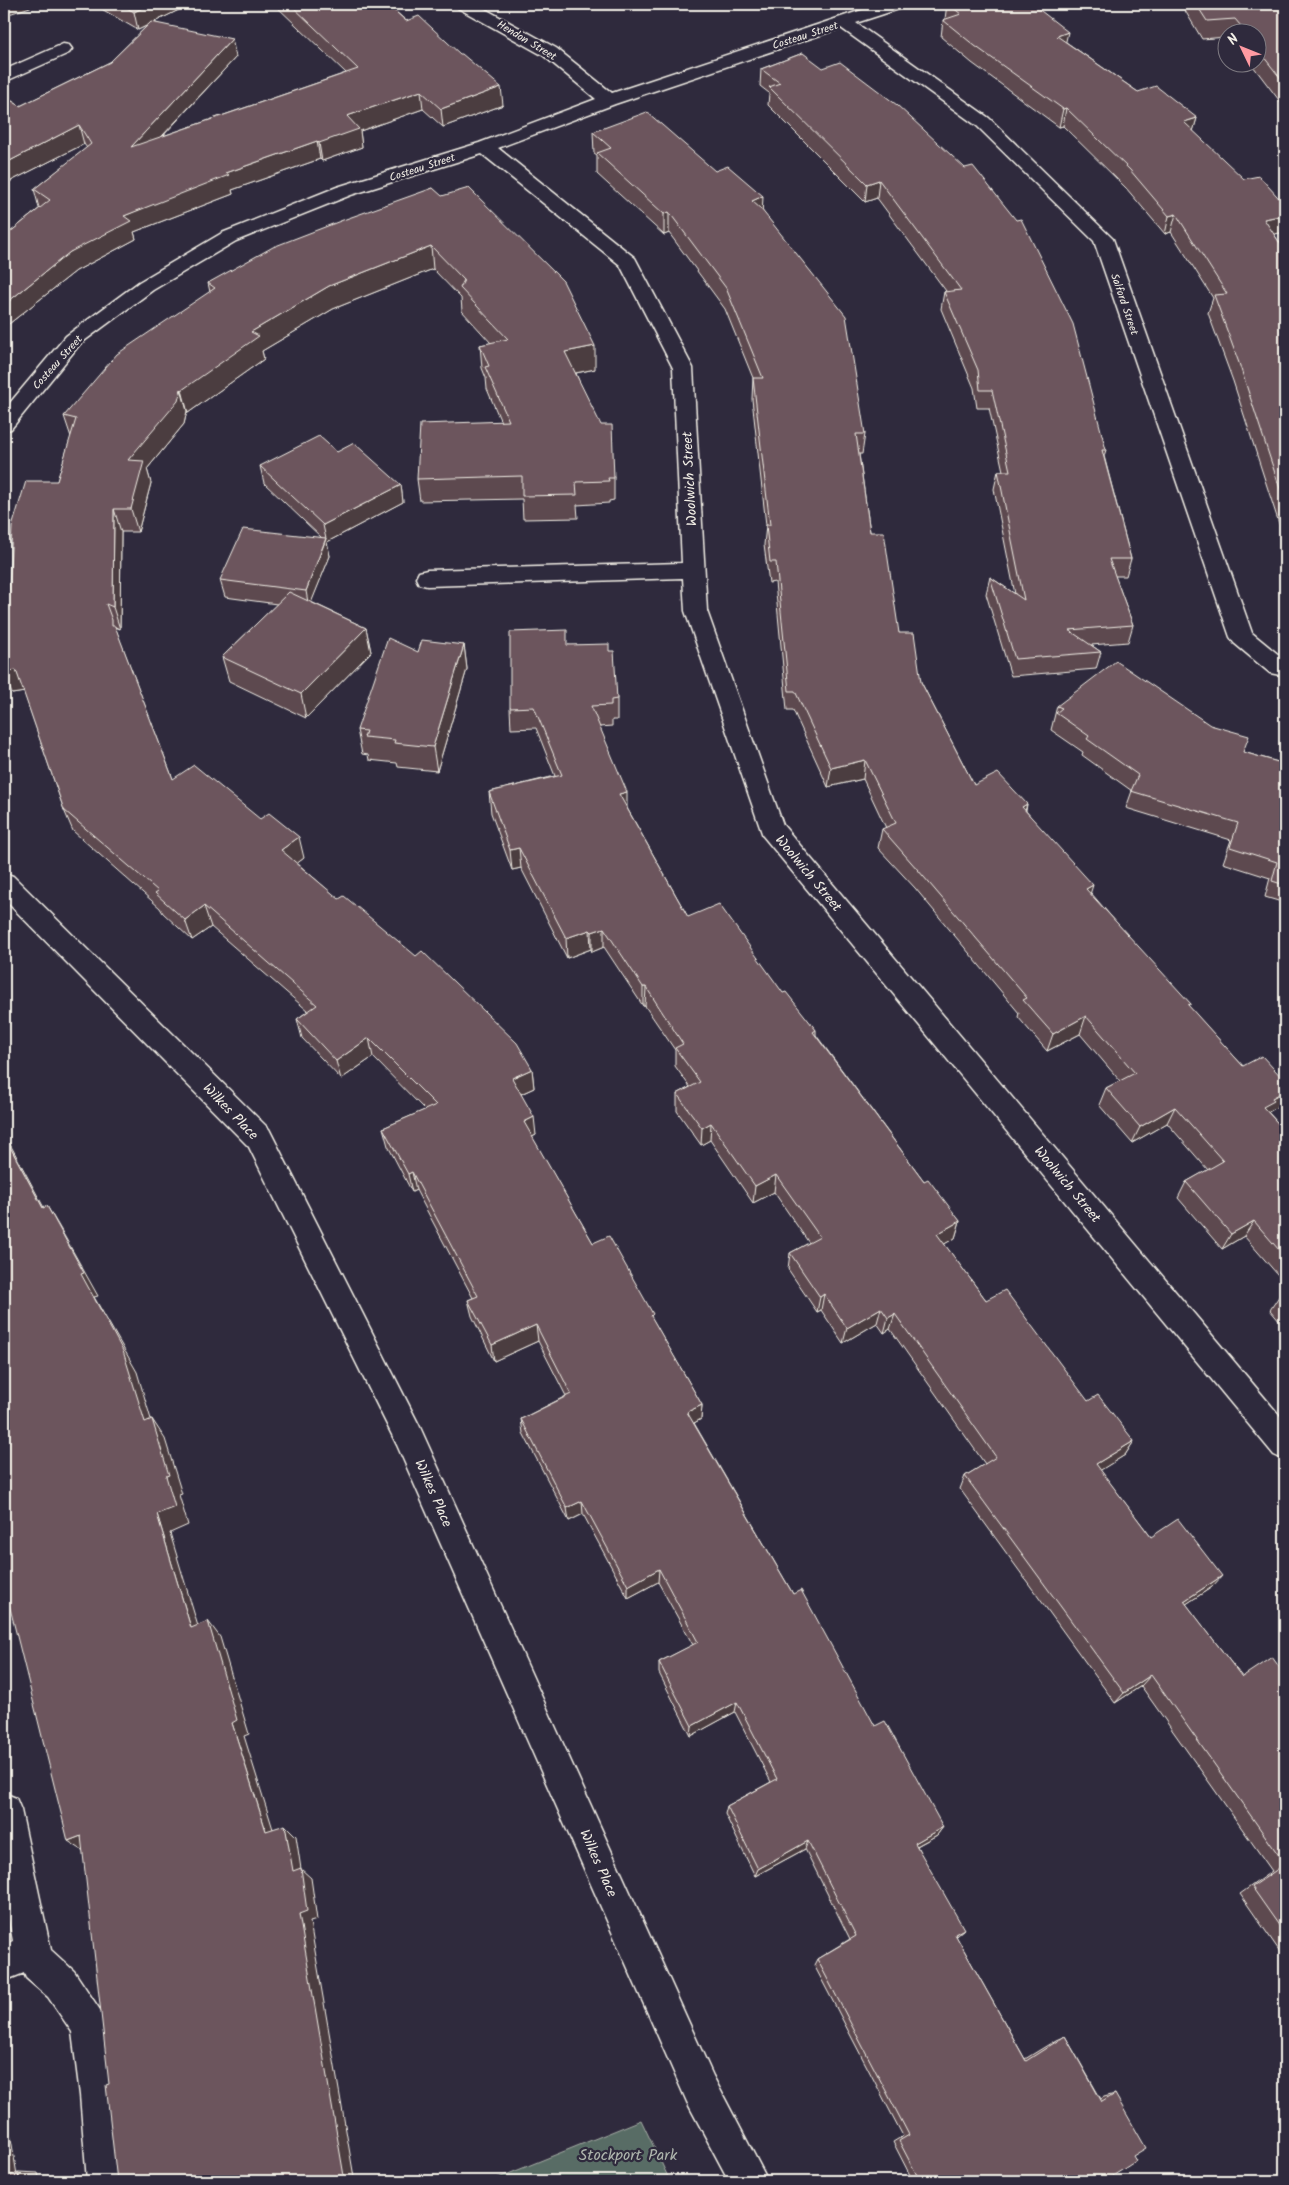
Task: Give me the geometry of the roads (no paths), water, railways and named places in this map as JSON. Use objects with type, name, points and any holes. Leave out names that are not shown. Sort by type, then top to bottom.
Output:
[{"type":"street","name":"Hendon Street","points":[[464,4],[550,52],[609,100]]},
{"type":"street","name":"Costeau Street","points":[[4,424],[74,340],[146,286],[229,237],[344,191],[484,147],[609,100],[896,4]]},
{"type":"street","name":"Salford Street","points":[[844,22],[983,122],[1103,239],[1242,637],[1278,667],[1285,668]]},
{"type":"street","points":[[4,77],[63,49]]},
{"type":"street","name":"Woolwich Street","points":[[484,147],[628,262],[683,368],[696,611],[772,829],[1285,1445]]},
{"type":"street","points":[[427,578],[694,570]]},
{"type":"street","name":"Wilkes Place","points":[[4,883],[8,890],[259,1138],[408,1435],[696,2080],[749,2181]]},
{"type":"street","points":[[4,1810],[18,1957],[39,1965],[61,1984],[89,2026],[106,2181]]},
{"type":"park label","name":"Stockport Park","points":[[628,2154]]}]
